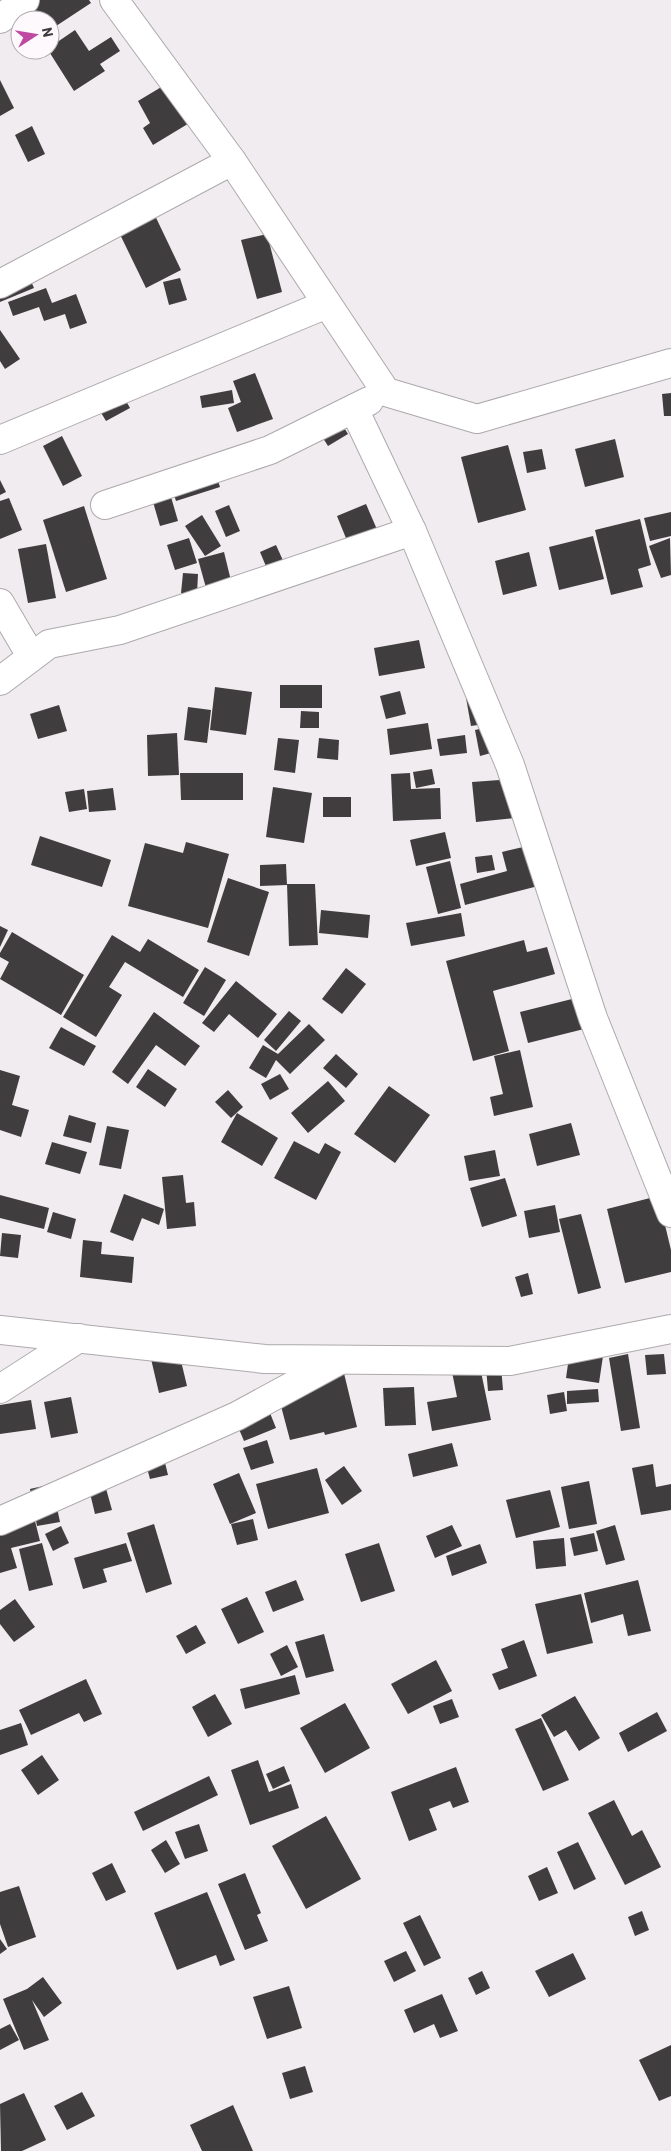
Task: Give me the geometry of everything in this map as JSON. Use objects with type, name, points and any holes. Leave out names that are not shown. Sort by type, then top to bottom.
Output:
[{"type":"street","points":[[0,19],[24,0]]},
{"type":"street","points":[[114,0],[232,161],[386,392],[477,419],[671,363]]},
{"type":"street","points":[[0,284],[232,161]]},
{"type":"street","points":[[0,440],[327,304]]},
{"type":"street","points":[[105,505],[270,450],[386,392]]},
{"type":"street","points":[[354,408],[412,531],[510,765],[593,1018],[671,1213]]},
{"type":"street","points":[[0,681],[31,656],[50,644],[120,630],[412,531]]},
{"type":"street","points":[[0,603],[31,656]]},
{"type":"street","points":[[0,1330],[265,1359],[510,1361],[671,1328]]},
{"type":"street","points":[[0,1389],[79,1338]]},
{"type":"street","points":[[0,1521],[237,1416],[340,1360]]},
{"type":"building","points":[[26,0],[89,0],[91,3],[60,23],[60,10],[32,10]]},
{"type":"building","points":[[75,30],[89,51],[111,37],[120,51],[100,64],[105,71],[74,91],[54,60],[60,60],[60,40]]},
{"type":"building","points":[[0,80],[14,108],[0,116]]},
{"type":"building","points":[[168,83],[191,122],[153,145],[143,128],[150,123],[138,101]]},
{"type":"building","points":[[32,126],[45,154],[28,162],[15,135]]},
{"type":"building","points":[[149,203],[181,270],[146,288],[113,220]]},
{"type":"building","points":[[267,234],[282,292],[257,299],[241,240]]},
{"type":"building","points":[[27,272],[34,288],[0,302],[0,290],[6,298],[0,283]]},
{"type":"building","points":[[180,278],[187,300],[169,305],[163,282]]},
{"type":"building","points":[[46,288],[52,303],[76,294],[87,323],[70,329],[65,314],[44,321],[39,307],[13,316],[8,302]]},
{"type":"building","points":[[0,330],[20,359],[5,369],[0,361]]},
{"type":"building","points":[[255,373],[273,419],[237,432],[228,408],[241,402],[233,381]]},
{"type":"building","points":[[118,387],[130,408],[106,421],[94,401]]},
{"type":"building","points":[[232,390],[234,403],[202,408],[200,396]]},
{"type":"building","points":[[671,393],[671,416],[664,416],[662,394]]},
{"type":"building","points":[[336,415],[348,434],[328,446],[316,427]]},
{"type":"building","points":[[62,436],[82,476],[63,486],[43,446]]},
{"type":"building","points":[[615,439],[624,477],[585,487],[575,449]]},
{"type":"building","points":[[508,445],[526,510],[478,523],[461,457]]},
{"type":"building","points":[[542,449],[546,469],[527,473],[523,452]]},
{"type":"building","points":[[214,469],[220,487],[176,501],[170,483]]},
{"type":"building","points":[[0,480],[6,492],[0,495]]},
{"type":"building","points":[[171,497],[178,521],[160,526],[153,502]]},
{"type":"building","points":[[9,498],[22,530],[0,539],[0,501]]},
{"type":"building","points":[[366,504],[382,541],[352,553],[337,516]]},
{"type":"building","points":[[229,505],[240,531],[226,537],[215,511]]},
{"type":"building","points":[[84,506],[107,579],[66,592],[43,520]]},
{"type":"building","points":[[671,512],[671,536],[650,541],[644,518]]},
{"type":"building","points":[[202,515],[221,546],[205,556],[185,526]]},
{"type":"building","points":[[640,519],[651,565],[638,569],[643,587],[611,595],[595,530]]},
{"type":"building","points":[[593,536],[604,579],[559,590],[549,547]]},
{"type":"building","points":[[189,538],[197,563],[175,570],[167,545]]},
{"type":"building","points":[[670,538],[671,575],[661,578],[649,546]]},
{"type":"building","points":[[46,544],[56,598],[28,603],[18,549]]},
{"type":"building","points":[[276,545],[290,576],[273,583],[260,552]]},
{"type":"building","points":[[224,552],[233,589],[208,595],[198,559]]},
{"type":"building","points":[[529,552],[537,586],[503,595],[495,561]]},
{"type":"building","points":[[183,573],[198,574],[197,594],[181,593]]},
{"type":"building","points":[[419,640],[425,668],[379,676],[374,648]]},
{"type":"building","points":[[280,685],[322,685],[322,708],[280,708]]},
{"type":"building","points":[[215,687],[252,692],[246,735],[210,730]]},
{"type":"building","points":[[400,691],[406,714],[386,719],[380,696]]},
{"type":"building","points":[[465,692],[491,723],[471,726]]},
{"type":"building","points":[[59,705],[67,731],[38,739],[30,714]]},
{"type":"building","points":[[188,707],[211,710],[207,743],[184,740]]},
{"type":"building","points":[[301,711],[319,712],[319,728],[300,728]]},
{"type":"building","points":[[428,723],[432,749],[390,755],[387,729]]},
{"type":"building","points":[[492,726],[498,751],[480,756],[475,730]]},
{"type":"building","points":[[177,733],[179,775],[148,776],[147,735]]},
{"type":"building","points":[[465,735],[467,753],[440,756],[437,739]]},
{"type":"building","points":[[278,738],[299,740],[295,773],[274,770]]},
{"type":"building","points":[[319,738],[339,740],[338,760],[317,758]]},
{"type":"building","points":[[432,769],[435,784],[416,788],[413,772]]},
{"type":"building","points":[[180,773],[243,773],[243,800],[181,800]]},
{"type":"building","points":[[410,773],[411,789],[440,788],[441,819],[393,821],[391,774]]},
{"type":"building","points":[[512,779],[515,818],[476,822],[472,782]]},
{"type":"building","points":[[273,787],[312,793],[304,843],[266,837]]},
{"type":"building","points":[[113,788],[116,810],[89,812],[87,791]]},
{"type":"building","points":[[84,789],[87,809],[69,812],[65,792]]},
{"type":"building","points":[[323,797],[351,797],[351,817],[323,817]]},
{"type":"building","points":[[445,832],[451,858],[416,866],[410,840]]},
{"type":"building","points":[[40,836],[111,860],[102,887],[31,865]]},
{"type":"building","points":[[186,842],[229,854],[208,928],[128,906],[145,843],[183,853]]},
{"type":"building","points":[[536,844],[546,884],[465,905],[460,884],[507,871],[502,852]]},
{"type":"building","points":[[492,855],[495,870],[477,873],[475,857]]},
{"type":"building","points":[[450,861],[461,908],[438,914],[426,867]]},
{"type":"building","points":[[286,864],[287,885],[260,886],[260,865]]},
{"type":"building","points":[[228,878],[269,892],[249,956],[207,942]]},
{"type":"building","points":[[287,884],[315,884],[318,945],[289,946]]},
{"type":"building","points":[[321,910],[370,915],[368,938],[319,933]]},
{"type":"building","points":[[461,913],[465,936],[411,946],[406,923]]},
{"type":"building","points":[[0,926],[8,930],[0,947]]},
{"type":"building","points":[[12,932],[84,975],[61,1015],[0,979],[9,962],[0,957],[0,953]]},
{"type":"building","points":[[112,935],[140,952],[148,939],[199,970],[183,997],[125,962],[109,987],[122,995],[96,1037],[63,1017]]},
{"type":"building","points":[[524,940],[527,952],[547,947],[555,974],[493,991],[509,1051],[473,1061],[446,961]]},
{"type":"building","points":[[205,967],[226,980],[204,1016],[183,1003]]},
{"type":"building","points":[[346,968],[366,984],[342,1014],[322,999]]},
{"type":"building","points":[[236,981],[277,1014],[258,1038],[229,1014],[214,1032],[202,1023]]},
{"type":"building","points":[[580,997],[588,1028],[528,1043],[520,1012]]},
{"type":"building","points":[[289,1011],[301,1021],[276,1051],[264,1040]]},
{"type":"building","points":[[154,1012],[200,1046],[185,1066],[156,1045],[128,1084],[112,1072]]},
{"type":"building","points":[[309,1024],[325,1040],[290,1074],[276,1060],[266,1078],[249,1068],[263,1045],[278,1054]]},
{"type":"building","points":[[61,1027],[96,1046],[84,1066],[49,1048]]},
{"type":"building","points":[[520,1050],[533,1107],[494,1116],[490,1097],[503,1094],[494,1056]]},
{"type":"building","points":[[336,1054],[358,1074],[346,1088],[323,1068]]},
{"type":"building","points":[[148,1069],[177,1089],[165,1107],[136,1087]]},
{"type":"building","points":[[0,1070],[20,1076],[12,1105],[29,1110],[21,1137],[0,1130]]},
{"type":"building","points":[[280,1074],[289,1089],[270,1100],[261,1084]]},
{"type":"building","points":[[328,1081],[345,1101],[308,1133],[291,1113]]},
{"type":"building","points":[[389,1086],[430,1115],[395,1163],[354,1134]]},
{"type":"building","points":[[228,1090],[243,1107],[231,1118],[215,1102]]},
{"type":"building","points":[[237,1113],[278,1138],[262,1166],[221,1142]]},
{"type":"building","points":[[69,1115],[96,1123],[91,1143],[63,1136]]},
{"type":"building","points":[[571,1123],[580,1155],[537,1166],[529,1134]]},
{"type":"building","points":[[107,1126],[129,1130],[121,1169],[99,1165]]},
{"type":"building","points":[[294,1141],[319,1154],[325,1143],[341,1152],[316,1200],[274,1178]]},
{"type":"building","points":[[52,1142],[87,1152],[80,1174],[45,1164]]},
{"type":"building","points":[[495,1150],[500,1176],[469,1181],[464,1156]]},
{"type":"building","points":[[183,1175],[186,1203],[194,1202],[196,1226],[167,1229],[162,1177]]},
{"type":"building","points":[[505,1178],[517,1216],[482,1227],[470,1188]]},
{"type":"building","points":[[124,1194],[164,1209],[159,1225],[142,1218],[133,1241],[110,1232]]},
{"type":"building","points":[[0,1195],[49,1208],[44,1229],[0,1218]]},
{"type":"building","points":[[658,1196],[671,1250],[671,1272],[625,1283],[607,1209]]},
{"type":"building","points":[[555,1205],[560,1232],[529,1238],[524,1211]]},
{"type":"building","points":[[53,1212],[76,1219],[71,1239],[47,1232]]},
{"type":"building","points":[[581,1214],[601,1288],[578,1294],[559,1219]]},
{"type":"building","points":[[2,1233],[21,1235],[18,1258],[0,1256]]},
{"type":"building","points":[[83,1240],[102,1242],[101,1254],[134,1257],[132,1283],[80,1277]]},
{"type":"building","points":[[528,1273],[533,1294],[521,1297],[515,1277]]},
{"type":"building","points":[[176,1340],[187,1386],[159,1393],[148,1346]]},
{"type":"building","points":[[570,1350],[603,1356],[599,1383],[566,1378]]},
{"type":"building","points":[[628,1354],[640,1428],[621,1431],[609,1358]]},
{"type":"building","points":[[664,1354],[666,1374],[647,1375],[645,1355]]},
{"type":"building","points":[[342,1365],[357,1427],[325,1435],[324,1432],[290,1440],[277,1391]]},
{"type":"building","points":[[501,1366],[503,1390],[488,1391],[486,1367]]},
{"type":"building","points":[[480,1367],[491,1420],[432,1431],[427,1402],[457,1397],[452,1372]]},
{"type":"building","points":[[414,1387],[416,1425],[385,1426],[383,1388]]},
{"type":"building","points":[[598,1389],[599,1402],[567,1404],[567,1391]]},
{"type":"building","points":[[564,1392],[567,1411],[550,1414],[547,1395]]},
{"type":"building","points":[[71,1397],[78,1433],[51,1438],[44,1402]]},
{"type":"building","points":[[31,1400],[36,1429],[0,1434],[0,1405]]},
{"type":"building","points":[[268,1408],[276,1428],[244,1441],[236,1422]]},
{"type":"building","points":[[267,1440],[274,1463],[251,1470],[243,1448]]},
{"type":"building","points":[[160,1442],[168,1475],[150,1479],[141,1446]]},
{"type":"building","points":[[452,1443],[458,1466],[413,1477],[408,1454]]},
{"type":"building","points":[[653,1464],[656,1487],[671,1484],[671,1510],[641,1515],[632,1468]]},
{"type":"building","points":[[344,1466],[362,1491],[342,1505],[325,1480]]},
{"type":"building","points":[[317,1468],[329,1513],[268,1529],[256,1484]]},
{"type":"building","points":[[239,1473],[256,1513],[230,1524],[213,1484]]},
{"type":"building","points":[[589,1481],[597,1524],[569,1529],[561,1487]]},
{"type":"building","points":[[52,1484],[60,1522],[37,1526],[30,1489]]},
{"type":"building","points":[[105,1485],[112,1510],[95,1514],[89,1489]]},
{"type":"building","points":[[550,1490],[560,1527],[516,1538],[506,1500]]},
{"type":"building","points":[[30,1501],[40,1541],[11,1548],[17,1568],[0,1573],[0,1532]]},
{"type":"building","points":[[253,1519],[258,1540],[237,1545],[231,1524]]},
{"type":"building","points":[[154,1524],[172,1584],[146,1593],[127,1533]]},
{"type":"building","points":[[452,1525],[462,1546],[435,1558],[426,1536]]},
{"type":"building","points":[[615,1525],[625,1560],[606,1565],[596,1531]]},
{"type":"building","points":[[61,1526],[69,1543],[53,1551],[45,1534]]},
{"type":"building","points":[[594,1533],[598,1551],[574,1556],[570,1538]]},
{"type":"building","points":[[564,1538],[566,1566],[536,1569],[533,1541]]},
{"type":"building","points":[[42,1543],[53,1585],[29,1591],[19,1549]]},
{"type":"building","points":[[126,1543],[132,1561],[103,1569],[107,1582],[83,1589],[74,1558]]},
{"type":"building","points":[[379,1543],[395,1591],[361,1602],[345,1554]]},
{"type":"building","points":[[480,1544],[487,1563],[452,1576],[446,1556]]},
{"type":"building","points":[[296,1580],[304,1600],[273,1612],[265,1592]]},
{"type":"building","points":[[638,1580],[651,1631],[628,1636],[623,1614],[591,1623],[584,1593]]},
{"type":"building","points":[[581,1594],[593,1643],[547,1654],[535,1604]]},
{"type":"building","points":[[247,1597],[264,1632],[238,1644],[221,1609]]},
{"type":"building","points":[[15,1599],[35,1627],[14,1642],[0,1624],[0,1610]]},
{"type":"building","points":[[196,1625],[206,1643],[186,1654],[176,1636]]},
{"type":"building","points":[[324,1634],[334,1671],[306,1678],[295,1642]]},
{"type":"building","points":[[524,1640],[537,1676],[499,1690],[492,1674],[508,1668],[501,1649]]},
{"type":"building","points":[[287,1645],[298,1667],[281,1676],[270,1654]]},
{"type":"building","points":[[436,1660],[452,1691],[408,1714],[391,1684]]},
{"type":"building","points":[[295,1675],[300,1694],[245,1709],[240,1689]]},
{"type":"building","points":[[86,1679],[102,1714],[84,1722],[79,1713],[31,1735],[19,1710]]},
{"type":"building","points":[[215,1694],[232,1724],[208,1737],[192,1707]]},
{"type":"building","points":[[575,1696],[600,1738],[579,1751],[566,1730],[554,1737],[541,1715]]},
{"type":"building","points":[[452,1699],[459,1717],[440,1724],[433,1706]]},
{"type":"building","points":[[345,1703],[370,1748],[325,1773],[300,1728]]},
{"type":"building","points":[[657,1712],[667,1731],[628,1752],[619,1733]]},
{"type":"building","points":[[541,1718],[569,1780],[543,1791],[515,1729]]},
{"type":"building","points":[[21,1723],[28,1745],[0,1755],[0,1730]]},
{"type":"building","points":[[42,1755],[59,1780],[38,1795],[21,1770]]},
{"type":"building","points":[[258,1760],[269,1792],[291,1784],[299,1808],[250,1825],[231,1770]]},
{"type":"building","points":[[284,1766],[290,1781],[273,1789],[266,1774]]},
{"type":"building","points":[[456,1767],[469,1802],[453,1808],[450,1801],[429,1809],[437,1830],[409,1841],[391,1792]]},
{"type":"building","points":[[209,1776],[218,1795],[143,1831],[134,1812]]},
{"type":"building","points":[[614,1800],[632,1836],[642,1830],[661,1867],[625,1885],[588,1813]]},
{"type":"building","points":[[326,1816],[361,1879],[306,1909],[272,1846]]},
{"type":"building","points":[[199,1824],[208,1851],[185,1859],[175,1832]]},
{"type":"building","points":[[166,1840],[180,1864],[165,1873],[151,1850]]},
{"type":"building","points":[[578,1842],[596,1879],[574,1890],[557,1852]]},
{"type":"building","points":[[112,1863],[126,1892],[106,1901],[92,1873]]},
{"type":"building","points":[[547,1867],[558,1893],[539,1901],[528,1876]]},
{"type":"building","points":[[245,1873],[261,1913],[257,1915],[268,1941],[245,1950],[218,1884]]},
{"type":"building","points":[[19,1886],[36,1937],[8,1947],[0,1924],[0,1892]]},
{"type":"building","points":[[207,1892],[235,1960],[220,1966],[216,1955],[177,1970],[154,1913]]},
{"type":"building","points":[[642,1911],[649,1930],[635,1936],[628,1917]]},
{"type":"building","points":[[420,1915],[441,1958],[424,1966],[403,1923]]},
{"type":"building","points":[[0,1939],[7,1949],[0,1954]]},
{"type":"building","points":[[406,1951],[416,1971],[394,1982],[384,1961]]},
{"type":"building","points":[[573,1953],[586,1979],[549,1997],[535,1971]]},
{"type":"building","points":[[482,1971],[490,1988],[476,1995],[468,1978]]},
{"type":"building","points":[[43,1977],[62,2003],[44,2017],[32,2000],[49,2040],[24,2050],[3,1999],[27,1989]]},
{"type":"building","points":[[289,1986],[302,2028],[267,2039],[253,1997]]},
{"type":"building","points":[[442,1994],[458,2031],[440,2038],[434,2024],[414,2033],[404,2010]]},
{"type":"building","points":[[10,2024],[19,2040],[0,2050],[0,2029]]},
{"type":"building","points":[[671,2045],[671,2096],[659,2101],[639,2060]]},
{"type":"building","points":[[305,2066],[313,2092],[290,2099],[282,2073]]},
{"type":"building","points":[[82,2092],[95,2116],[67,2130],[54,2106]]},
{"type":"building","points":[[24,2093],[46,2140],[22,2151],[1,2151],[0,2104]]},
{"type":"building","points":[[233,2105],[253,2151],[202,2151],[190,2125]]}]
